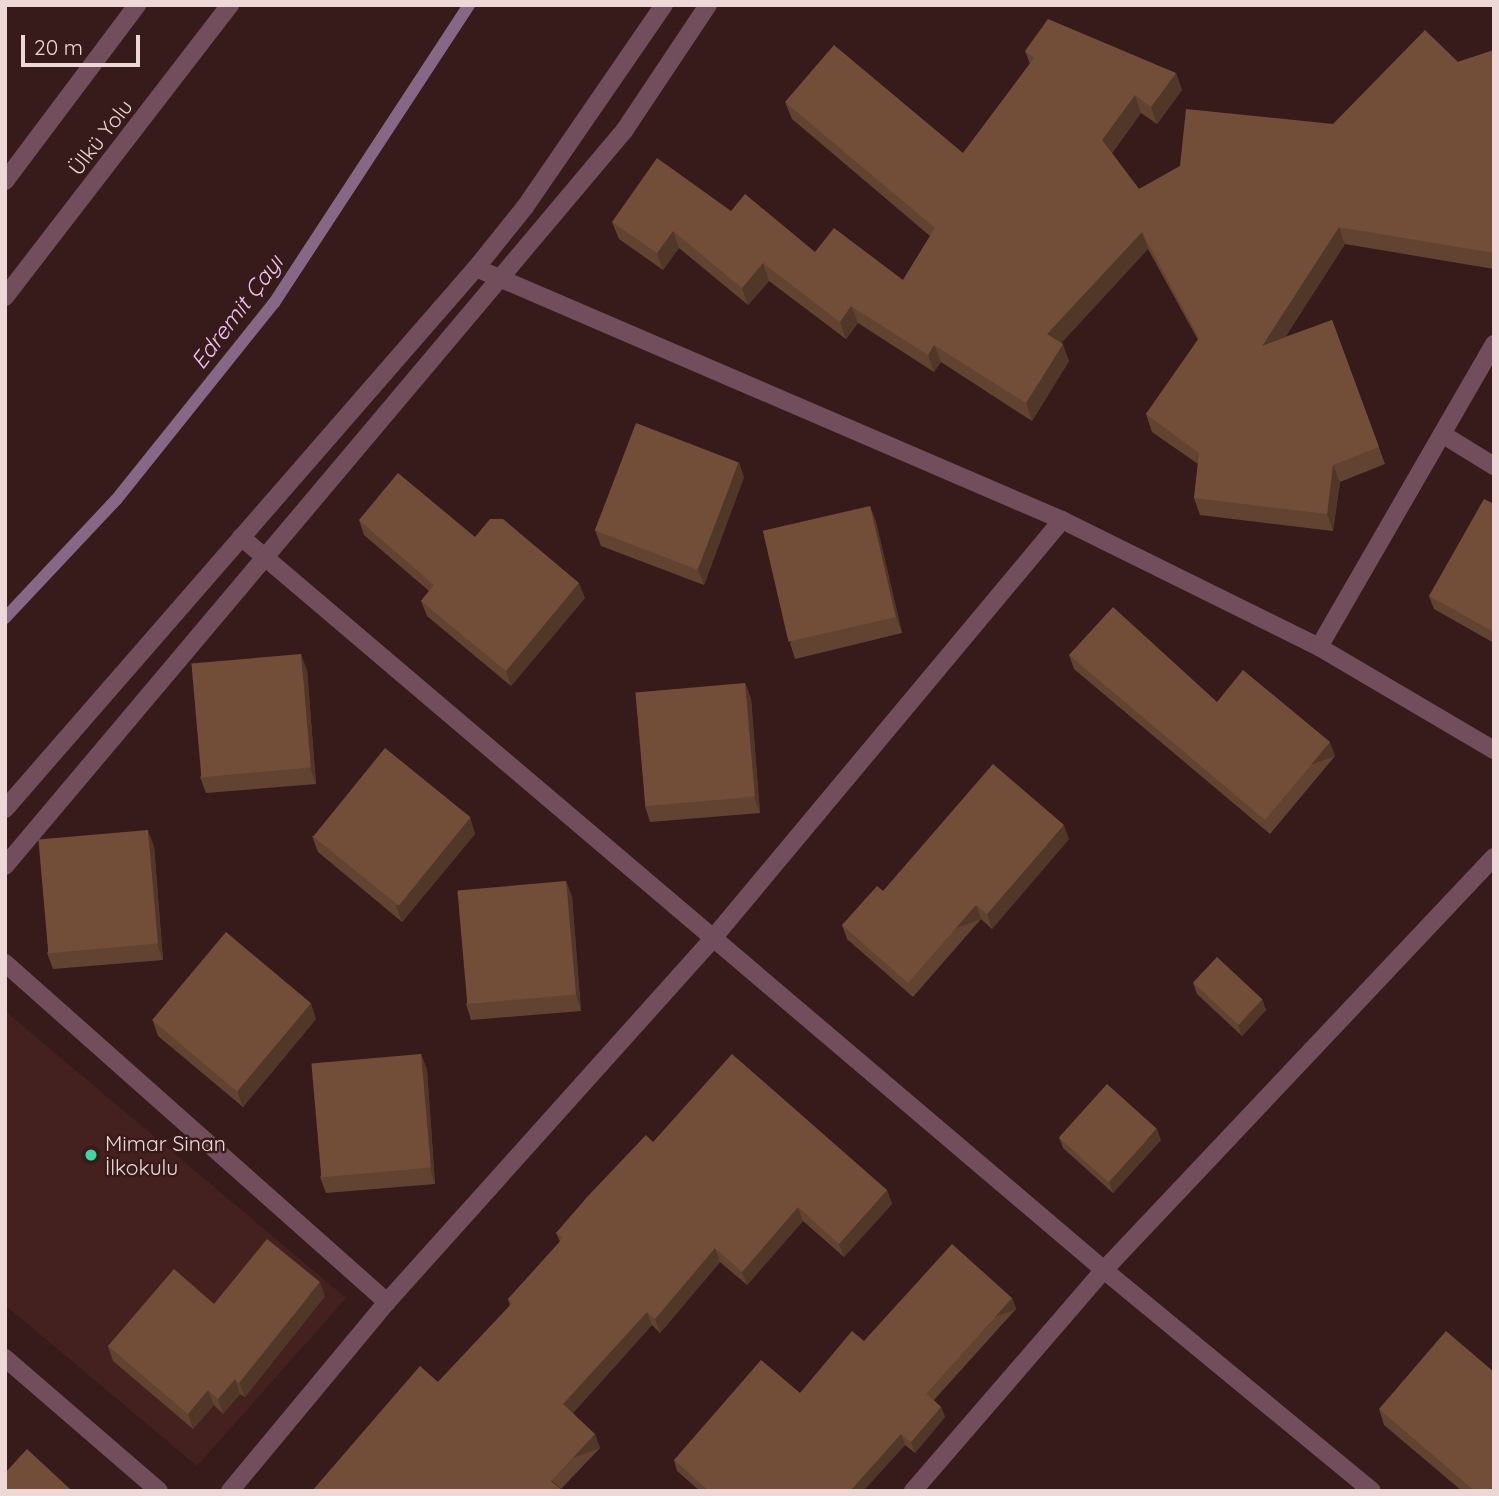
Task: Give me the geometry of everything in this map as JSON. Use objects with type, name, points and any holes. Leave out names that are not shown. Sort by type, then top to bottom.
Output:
[{"type":"street","points":[[5,181],[137,5]]},
{"type":"street","name":"Ülkü Yolu","points":[[5,297],[230,5]]},
{"type":"street","points":[[5,809],[477,268],[525,207],[664,5]]},
{"type":"street","points":[[5,866],[624,131],[708,5]]},
{"type":"street","points":[[477,268],[1062,520],[1320,647],[1494,750]]},
{"type":"street","points":[[1320,647],[1494,344]]},
{"type":"street","points":[[1442,434],[1494,466]]},
{"type":"street","points":[[230,1491],[387,1301],[714,937],[1062,520]]},
{"type":"street","points":[[240,537],[1104,1270],[1372,1491]]},
{"type":"street","points":[[913,1491],[1104,1270],[1494,857]]},
{"type":"street","points":[[5,962],[387,1301]]},
{"type":"street","points":[[5,1358],[159,1491]]},
{"type":"shaded area","name":"Mimar Sinan İlkokulu","points":[[5,1011],[346,1298],[197,1466],[5,1305]]},
{"type":"building","points":[[1048,19],[1176,73],[1151,107],[1135,95],[1102,140],[1139,189],[1180,166],[1186,109],[1333,124],[1425,30],[1458,62],[1494,50],[1494,253],[1339,227],[1262,346],[1332,320],[1379,447],[1333,465],[1327,514],[1194,498],[1199,453],[1146,414],[1199,338],[1142,232],[1047,334],[1063,344],[1026,403],[934,345],[928,355],[851,306],[840,322],[763,263],[742,288],[673,231],[657,253],[612,222],[657,158],[731,211],[745,194],[815,252],[834,228],[903,280],[935,228],[785,102],[834,45],[963,153],[1034,58],[1025,51]]},
{"type":"building","points":[[636,423],[739,462],[697,570],[595,530]]},
{"type":"building","points":[[398,473],[475,537],[490,519],[503,519],[579,583],[506,671],[421,601],[434,585],[359,520]]},
{"type":"building","points":[[1484,499],[1494,504],[1494,632],[1429,596]]},
{"type":"building","points":[[870,506],[896,617],[788,642],[763,531]]},
{"type":"building","points":[[1113,607],[1217,702],[1243,670],[1330,742],[1265,820],[1069,655]]},
{"type":"building","points":[[301,654],[311,768],[201,777],[191,664]]},
{"type":"building","points":[[745,683],[755,797],[645,806],[635,693]]},
{"type":"building","points":[[385,748],[470,817],[399,906],[313,837]]},
{"type":"building","points":[[993,764],[1064,825],[987,914],[976,905],[908,983],[842,925],[877,886],[883,891]]},
{"type":"building","points":[[148,830],[158,944],[48,953],[38,840]]},
{"type":"building","points":[[566,881],[576,995],[467,1004],[457,890]]},
{"type":"building","points":[[226,932],[311,1003],[237,1091],[152,1020]]},
{"type":"building","points":[[1217,957],[1262,999],[1238,1025],[1193,983]]},
{"type":"building","points":[[421,1054],[431,1168],[321,1177],[311,1064]]},
{"type":"building","points":[[732,1054],[887,1190],[839,1244],[798,1207],[742,1272],[715,1248],[655,1319],[647,1312],[563,1404],[595,1434],[551,1481],[563,1491],[312,1491],[420,1366],[438,1382],[512,1303],[508,1299],[563,1238],[556,1233],[588,1196],[646,1135],[653,1142]]},
{"type":"building","points":[[1107,1084],[1157,1129],[1109,1182],[1059,1138]]},
{"type":"building","points":[[267,1239],[320,1282],[239,1383],[235,1379],[218,1399],[208,1390],[188,1414],[108,1346],[174,1269],[214,1304]]},
{"type":"building","points":[[952,1244],[1012,1298],[926,1394],[941,1407],[911,1442],[901,1434],[850,1491],[709,1491],[674,1460],[761,1360],[800,1393],[852,1331],[864,1341]]},
{"type":"building","points":[[1446,1331],[1494,1372],[1494,1491],[1475,1491],[1379,1409]]},
{"type":"building","points":[[27,1449],[70,1489],[5,1491],[5,1473]]},
{"type":"waterway","name":"Edremit Çayı","points":[[5,618],[116,500],[274,303],[469,5]]},
{"type":"place","name":"Mimar Sinan İlkokulu","points":[[91,1155]]}]
